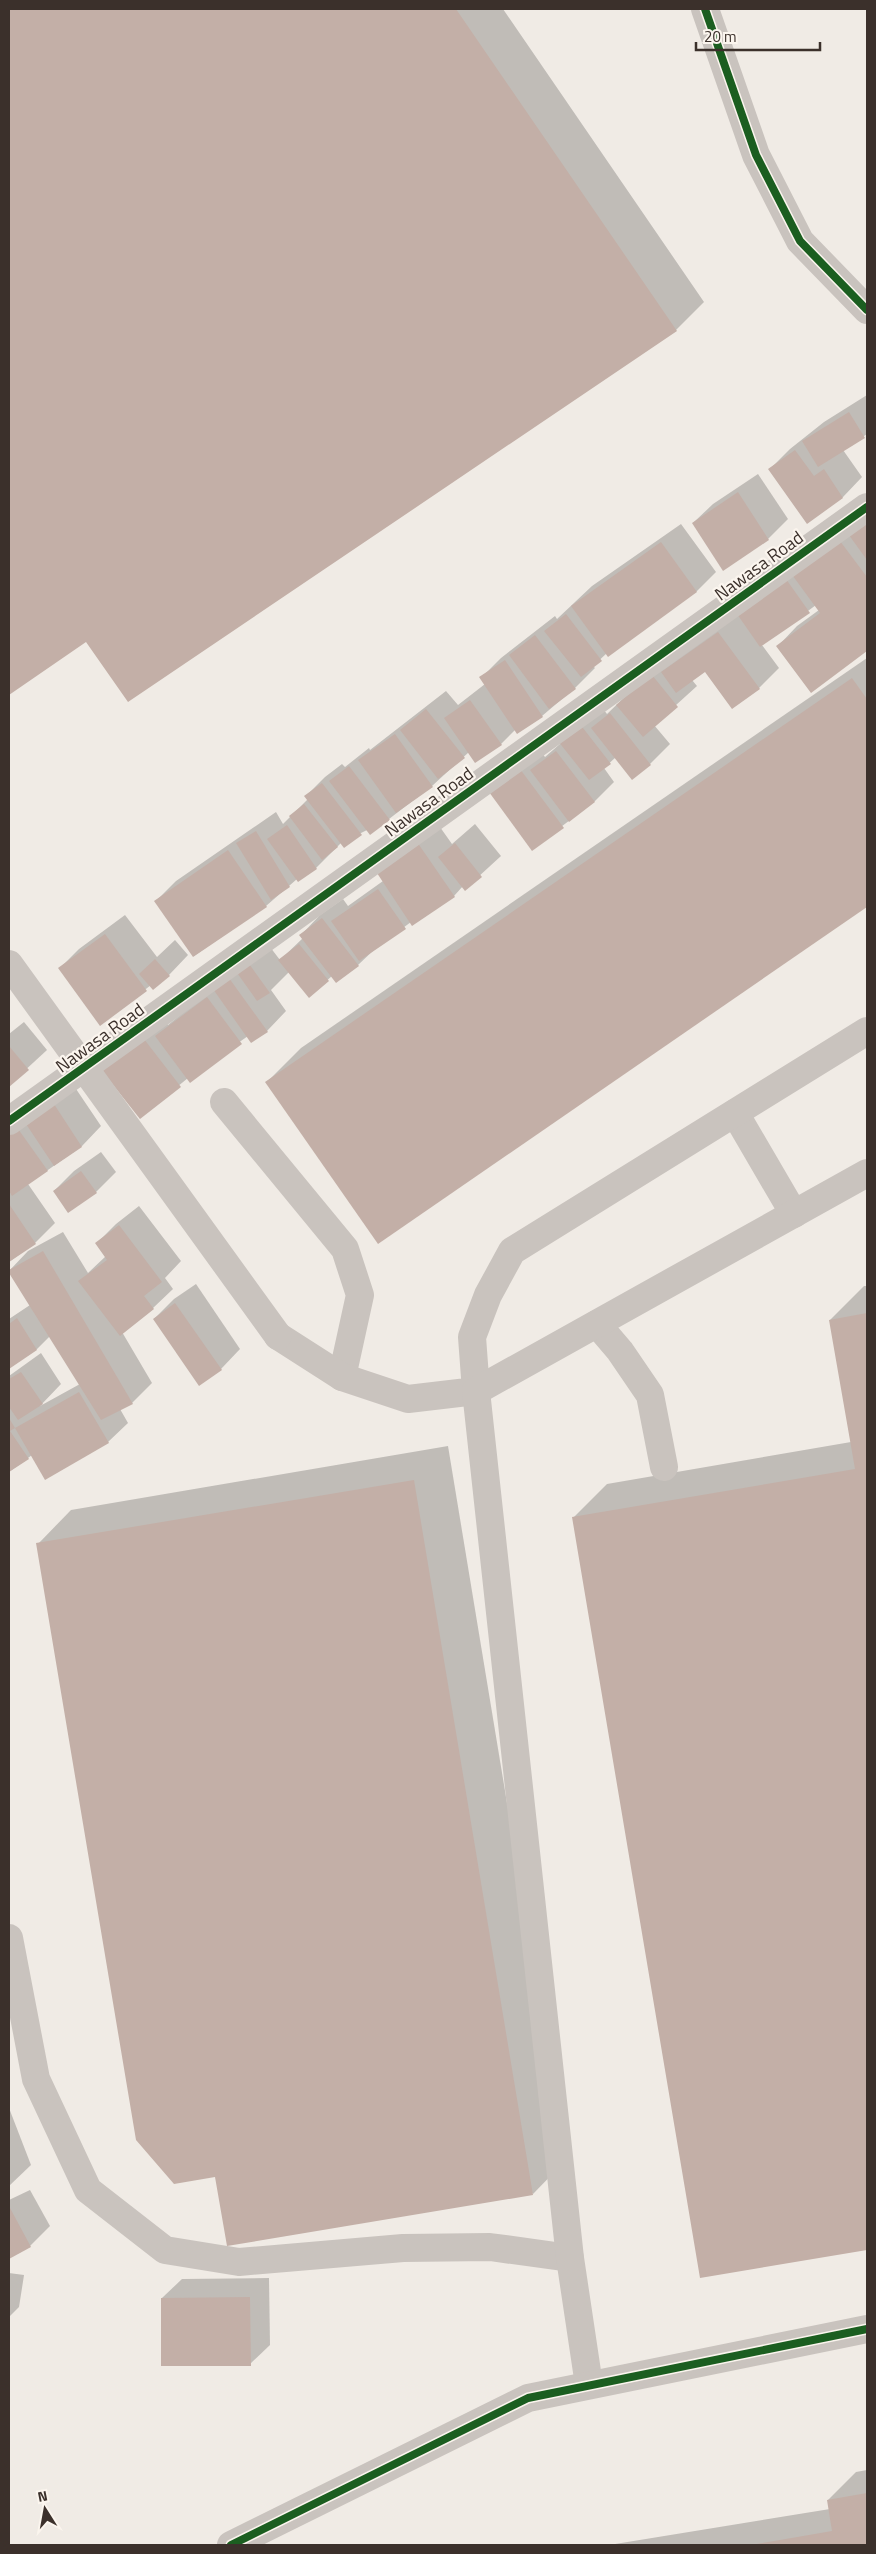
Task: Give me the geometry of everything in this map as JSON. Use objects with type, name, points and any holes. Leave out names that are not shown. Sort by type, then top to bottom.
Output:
[{"type":"street","points":[[705,9],[756,155],[800,241],[867,310]]},
{"type":"street","name":"Nawasa Road","points":[[9,1122],[867,507]]},
{"type":"street","points":[[9,964],[278,1336],[342,1377],[408,1399],[476,1391],[867,1173]]},
{"type":"street","points":[[589,2385],[570,2258],[476,1391],[472,1337],[488,1295],[512,1251],[867,1031]]},
{"type":"street","points":[[224,1102],[345,1249],[360,1295],[342,1377]]},
{"type":"street","points":[[735,1113],[794,1214]]},
{"type":"street","points":[[597,1324],[620,1352],[650,1395],[664,1467]]},
{"type":"street","points":[[9,1938],[36,2079],[88,2190],[165,2250],[239,2262],[422,2248],[490,2247],[570,2258]]},
{"type":"street","points":[[231,2545],[528,2398],[867,2329]]},
{"type":"building","points":[[9,9],[456,9],[677,331],[128,702],[86,642],[9,695]]},
{"type":"building","points":[[849,412],[865,438],[818,467],[802,441]]},
{"type":"building","points":[[795,450],[814,476],[824,469],[843,498],[807,524],[768,469]]},
{"type":"building","points":[[738,492],[769,540],[723,571],[692,523]]},
{"type":"building","points":[[867,516],[867,560],[846,531]]},
{"type":"building","points":[[837,537],[867,577],[867,651],[811,693],[776,646],[820,613],[790,572]]},
{"type":"building","points":[[661,542],[697,592],[608,657],[571,606]]},
{"type":"building","points":[[786,579],[810,613],[760,647],[737,614]]},
{"type":"building","points":[[566,614],[602,661],[581,677],[544,631]]},
{"type":"building","points":[[718,632],[760,689],[732,709],[705,672],[676,693],[661,672]]},
{"type":"building","points":[[535,635],[576,689],[549,709],[509,655]]},
{"type":"building","points":[[505,660],[543,717],[517,734],[479,677]]},
{"type":"building","points":[[652,675],[678,707],[643,737],[616,705]]},
{"type":"building","points":[[852,678],[867,699],[867,907],[378,1244],[265,1082]]},
{"type":"building","points":[[470,700],[502,745],[475,763],[444,718]]},
{"type":"building","points":[[426,709],[465,758],[438,779],[400,730]]},
{"type":"building","points":[[610,713],[651,765],[632,780],[591,728]]},
{"type":"building","points":[[576,719],[611,764],[589,780],[554,736]]},
{"type":"building","points":[[395,734],[433,787],[396,813],[358,760]]},
{"type":"building","points":[[556,751],[595,802],[569,822],[530,770]]},
{"type":"building","points":[[349,766],[390,820],[370,835],[329,781]]},
{"type":"building","points":[[520,769],[564,828],[532,851],[489,792]]},
{"type":"building","points":[[322,783],[362,835],[344,848],[304,796]]},
{"type":"building","points":[[304,804],[338,847],[322,860],[289,816]]},
{"type":"building","points":[[287,825],[317,869],[298,882],[267,839]]},
{"type":"building","points":[[256,831],[290,887],[271,900],[236,843]]},
{"type":"building","points":[[415,839],[455,897],[412,926],[373,867]]},
{"type":"building","points":[[455,843],[482,877],[465,891],[438,857]]},
{"type":"building","points":[[228,850],[267,907],[193,957],[154,901]]},
{"type":"building","points":[[378,889],[406,929],[359,961],[331,921]]},
{"type":"building","points":[[322,918],[359,966],[336,983],[299,935]]},
{"type":"building","points":[[105,934],[147,991],[100,1026],[58,968]]},
{"type":"building","points":[[299,944],[329,981],[309,998],[278,960]]},
{"type":"building","points":[[155,959],[170,976],[153,990],[139,974]]},
{"type":"building","points":[[247,961],[270,993],[257,1001],[235,970]]},
{"type":"building","points":[[229,978],[268,1032],[251,1043],[213,989]]},
{"type":"building","points":[[207,997],[242,1044],[190,1083],[155,1036]]},
{"type":"building","points":[[144,1039],[181,1087],[140,1119],[102,1071]]},
{"type":"building","points":[[9,1046],[29,1070],[9,1087]]},
{"type":"building","points":[[52,1101],[82,1147],[54,1166],[24,1121]]},
{"type":"building","points":[[16,1126],[48,1171],[12,1196],[9,1191],[9,1132]]},
{"type":"building","points":[[81,1171],[97,1193],[68,1213],[53,1191]]},
{"type":"building","points":[[9,1204],[36,1244],[9,1262]]},
{"type":"building","points":[[119,1225],[162,1282],[144,1296],[154,1309],[120,1336],[78,1281],[107,1260],[95,1243]]},
{"type":"building","points":[[43,1251],[133,1404],[101,1420],[9,1273],[9,1270]]},
{"type":"building","points":[[175,1303],[222,1370],[199,1386],[153,1319]]},
{"type":"building","points":[[867,1313],[867,2250],[700,2278],[572,1517],[855,1469],[829,1320]]},
{"type":"building","points":[[17,1318],[37,1350],[9,1369],[9,1324]]},
{"type":"building","points":[[21,1372],[43,1404],[18,1420],[9,1407],[9,1379]]},
{"type":"building","points":[[79,1392],[109,1443],[45,1480],[15,1428]]},
{"type":"building","points":[[9,1418],[15,1428],[10,1431],[29,1459],[9,1472]]},
{"type":"building","points":[[414,1480],[533,2195],[227,2246],[215,2177],[174,2184],[136,2140],[36,1543]]},
{"type":"building","points":[[9,2209],[31,2247],[9,2259]]},
{"type":"building","points":[[250,2297],[251,2366],[161,2366],[161,2298]]},
{"type":"building","points":[[867,2493],[867,2545],[751,2545],[832,2531],[827,2500]]},
{"type":"cycle path","points":[[705,9],[756,155],[800,241],[867,310]]},
{"type":"cycle path","points":[[9,1121],[867,507]]},
{"type":"cycle path","points":[[231,2545],[528,2398],[867,2329]]}]
